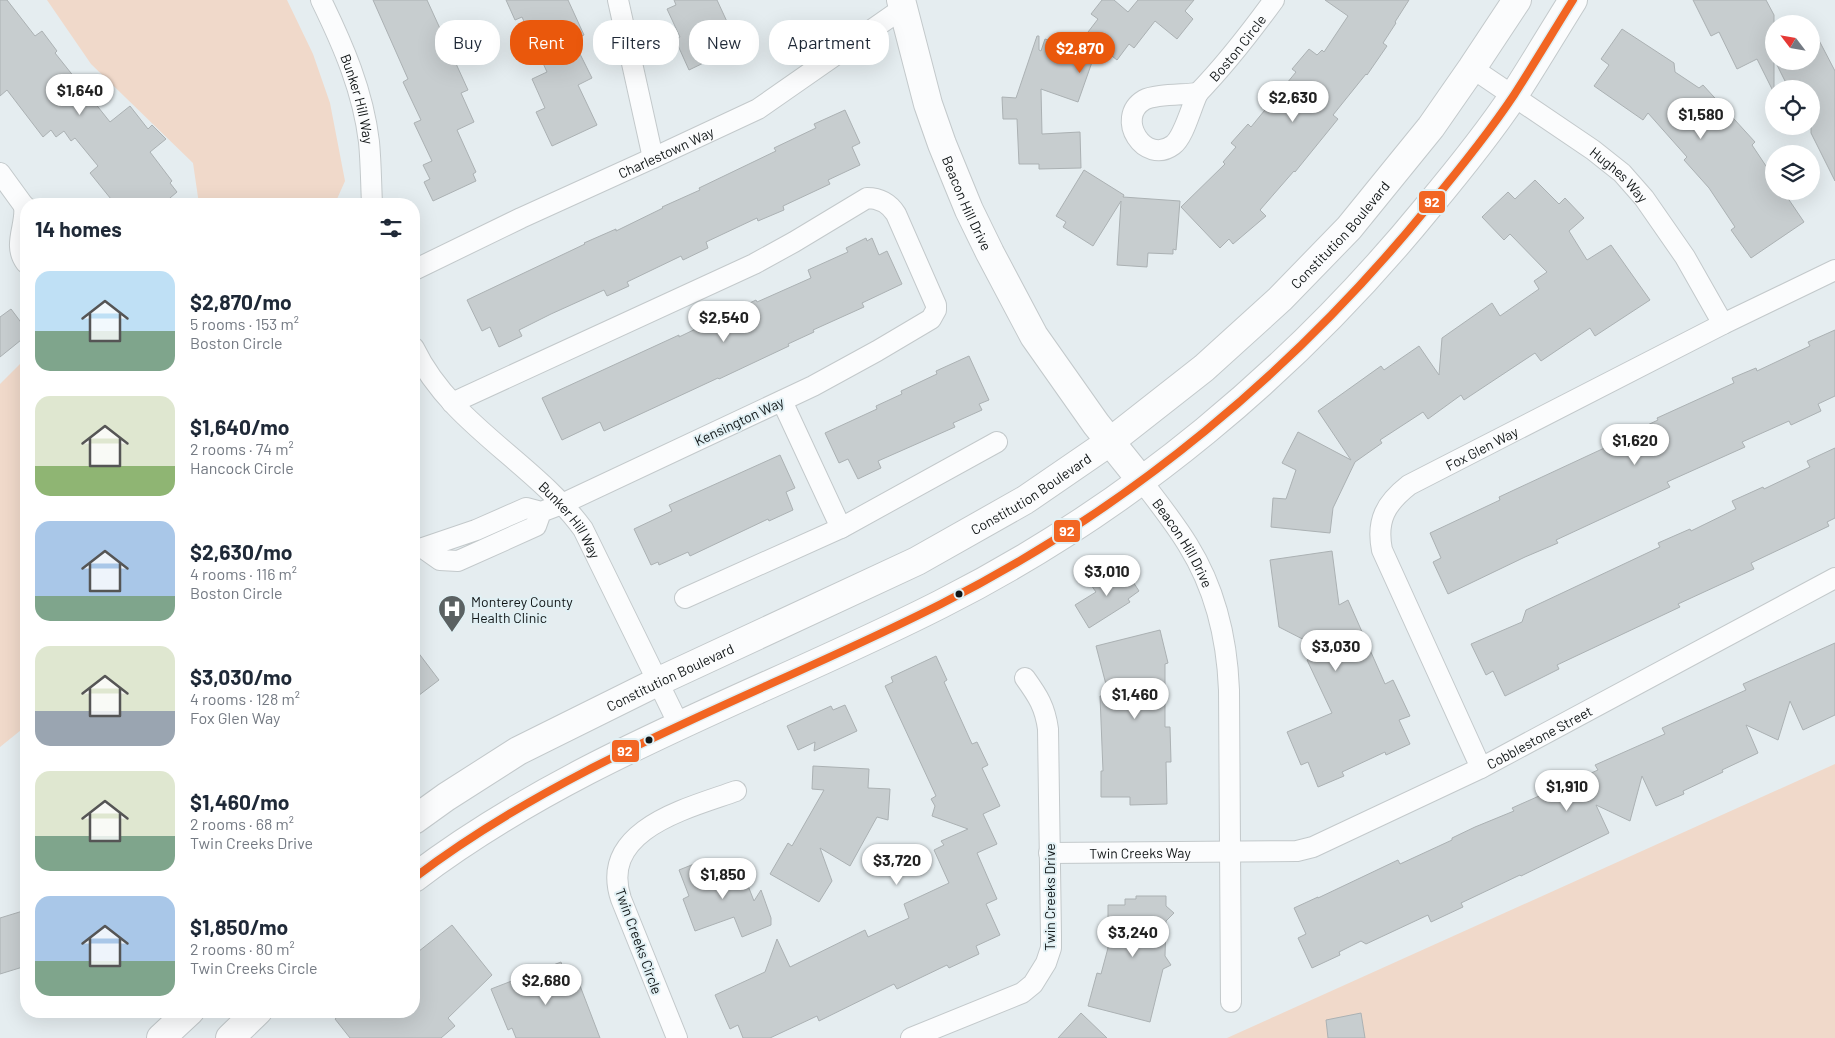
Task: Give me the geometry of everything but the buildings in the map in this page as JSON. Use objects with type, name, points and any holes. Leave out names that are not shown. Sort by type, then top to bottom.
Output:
[{"type":"main road","name":"Constitution Boulevard","points":[[420,816],[518,751],[658,682],[917,561],[1025,500],[1111,442],[1204,368],[1280,300],[1349,228],[1431,126],[1517,0]]},
{"type":"main road","points":[[420,874],[500,820],[572,778],[679,725],[942,604],[1015,563],[1076,525],[1141,480],[1236,405],[1295,353],[1354,292],[1465,162],[1513,96],[1573,0]]},
{"type":"main road","name":"Beacon Hill Drive","points":[[902,4],[928,104],[947,158],[969,210],[1034,336],[1070,388],[1141,480]]},
{"type":"main road","points":[[161,1038],[182,1018]]},
{"type":"main road","points":[[230,1038],[251,1018]]},
{"type":"street","name":"Bunker Hill Way","points":[[321,0],[343,45],[362,104],[369,141],[372,198]]},
{"type":"street","points":[[618,0],[653,158]]},
{"type":"street","name":"Boston Circle","points":[[1198,93],[1225,66],[1274,0]]},
{"type":"street","name":"Charlestown Way","points":[[420,267],[521,218],[758,109],[902,4]]},
{"type":"street","name":"Hughes Way","points":[[1472,68],[1610,162],[1632,184],[1644,198],[1685,258],[1723,324]]},
{"type":"street","points":[[0,173],[20,199]]},
{"type":"street","name":"Kensington Way","points":[[452,403],[754,264],[866,198],[880,200],[892,208],[936,305],[936,310],[931,319],[843,370],[782,401],[562,504],[541,512],[526,508],[476,530],[423,548],[440,560],[458,561],[536,526],[541,512]]},
{"type":"street","points":[[20,239],[20,252]]},
{"type":"street","name":"Fox Glen Way","points":[[1481,768],[1382,550],[1380,528],[1382,516],[1398,494],[1409,485],[1723,324],[1835,270]]},
{"type":"street","name":"Bunker Hill Way","points":[[420,359],[428,373],[452,403],[575,518],[590,542],[679,725]]},
{"type":"street","points":[[782,401],[841,528]]},
{"type":"street","points":[[685,598],[841,528],[997,442]]},
{"type":"street","name":"Beacon Hill Drive","points":[[1141,480],[1188,545],[1204,575],[1218,610],[1225,639],[1229,690],[1231,1002]]},
{"type":"street","name":"Cobblestone Street","points":[[1230,851],[1297,851],[1313,847],[1481,768],[1835,578]]},
{"type":"street","name":"Twin Creeks Drive","points":[[911,1038],[1022,993],[1033,984],[1046,963],[1051,948],[1048,729],[1046,714],[1040,699],[1025,678]]},
{"type":"street","name":"Twin Creeks Circle","points":[[677,1038],[621,899],[617,887],[618,870],[630,844],[652,824],[736,791]]},
{"type":"street","name":"Twin Creeks Way","points":[[1049,853],[1230,851]]},
{"type":"shaded area","points":[[47,0],[287,0],[313,54],[330,103],[345,181],[337,198],[198,198],[193,163],[91,64]]},
{"type":"shaded area","points":[[20,364],[20,731],[0,747],[0,384]]},
{"type":"shaded area","points":[[1835,764],[1835,1038],[1227,1038]]},
{"type":"transit line","name":"92","points":[[420,874],[475,835],[539,797],[604,762],[941,604],[1010,566],[1078,525],[1143,480],[1205,431],[1265,379],[1377,267],[1494,124],[1573,0]]},
{"type":"place","name":"Monterey County Health Clinic","points":[[452,633]]}]
